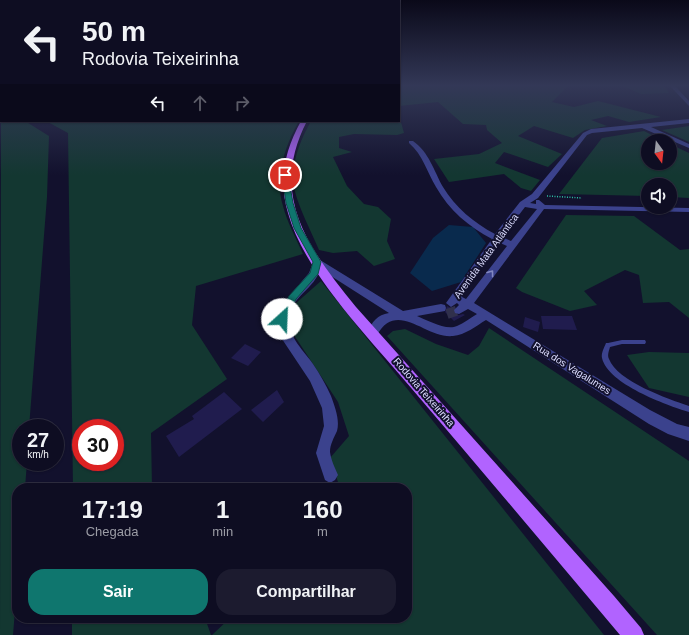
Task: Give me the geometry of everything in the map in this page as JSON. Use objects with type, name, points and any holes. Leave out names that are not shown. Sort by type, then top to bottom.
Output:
[{"type":"main road","name":"Rodovia Teixeirinha","points":[[303,122],[295,136],[285,175],[289,203],[297,228],[317,262],[356,315],[373,332],[634,635]]},
{"type":"street","points":[[523,204],[535,196],[585,134],[591,131],[689,121]]},
{"type":"street","points":[[643,125],[689,146]]},
{"type":"street","points":[[411,142],[418,146],[440,188],[464,219],[496,239],[512,245]]},
{"type":"street","points":[[535,196],[542,207]]},
{"type":"street","name":"Avenida Mata Atlântica","points":[[458,304],[496,239],[523,204],[542,207],[689,210]]},
{"type":"street","name":"Avenida Mata Atlântica","points":[[458,304],[512,245],[542,207]]},
{"type":"street","points":[[330,475],[323,455],[324,445],[330,433],[332,420],[326,398],[283,329],[282,319],[292,298],[314,274],[317,262],[401,315],[442,330],[452,332],[460,330],[486,314]]},
{"type":"street","name":"Rua dos Vagalumes","points":[[458,304],[486,314],[653,419],[689,434]]},
{"type":"street","points":[[373,332],[378,323],[384,318],[444,311]]},
{"type":"lane","points":[[643,342],[622,342],[608,345],[605,352],[606,361],[622,379],[662,401],[689,409]]},
{"type":"green space","points":[[453,116],[656,116],[661,117],[629,122],[608,116],[591,120],[607,126],[585,130],[573,138],[534,126],[518,136],[562,154],[548,167],[504,152],[495,163],[540,180],[531,191],[521,188],[504,174],[449,182],[434,159],[479,154],[502,143],[487,130],[486,125],[463,124]]},
{"type":"green space","points":[[400,119],[404,133],[397,135],[354,134],[339,137],[339,148],[352,152],[333,157],[347,186],[364,204],[378,207],[391,219],[387,241],[395,259],[374,266],[357,251],[333,253],[319,250],[298,202],[293,182],[294,167],[302,140],[311,122],[400,122]]},
{"type":"green space","points":[[1,122],[27,122],[49,136],[47,197],[30,419],[12,419],[12,471],[26,471],[25,483],[12,483],[13,635],[0,635]]},
{"type":"green space","points":[[48,122],[298,122],[285,151],[280,173],[280,184],[285,212],[303,254],[196,286],[192,325],[227,379],[151,433],[152,483],[73,483],[73,471],[124,471],[124,419],[72,419],[68,133]]},
{"type":"green space","points":[[689,126],[689,142],[677,137],[677,134],[671,134],[662,130]]},
{"type":"green space","points":[[644,131],[650,134],[641,134],[641,170],[677,170],[677,147],[689,153],[689,198],[677,197],[677,178],[641,178],[641,196],[559,194],[602,138]]},
{"type":"green space","points":[[566,215],[634,216],[680,250],[689,249],[689,318],[669,302],[643,303],[639,275],[625,270],[584,291],[597,305],[570,311],[522,292],[516,288]]},
{"type":"green space","points":[[321,281],[604,635],[212,635],[225,623],[412,623],[412,483],[338,483],[330,458],[349,436],[338,402],[290,329],[295,304]]},
{"type":"green space","points":[[489,328],[689,461],[689,635],[657,635],[387,336],[393,331],[405,329],[436,344],[468,355],[479,346]]},
{"type":"green space","points":[[649,352],[689,353],[689,397],[649,388],[627,355]]},
{"type":"green space","points":[[72,623],[207,623],[211,635],[72,635]]},
{"type":"water","points":[[449,225],[473,227],[486,243],[461,282],[432,291],[410,273],[433,238]]},
{"type":"building","points":[[447,306],[451,308],[455,307],[453,310],[455,314],[465,315],[454,321],[445,312]]},
{"type":"building","points":[[541,316],[572,316],[577,330],[543,329]]},
{"type":"building","points":[[525,317],[540,322],[538,332],[523,327]]},
{"type":"building","points":[[245,344],[261,352],[248,366],[231,358]]},
{"type":"building","points":[[277,390],[284,402],[263,422],[251,410]]},
{"type":"building","points":[[224,392],[242,409],[179,457],[166,436],[194,419],[192,416]]},
{"type":"tunnel","points":[[447,314],[459,310]]},
{"type":"route","points":[[282,319],[292,298],[314,274],[317,262],[297,228],[289,203],[285,175]]}]
